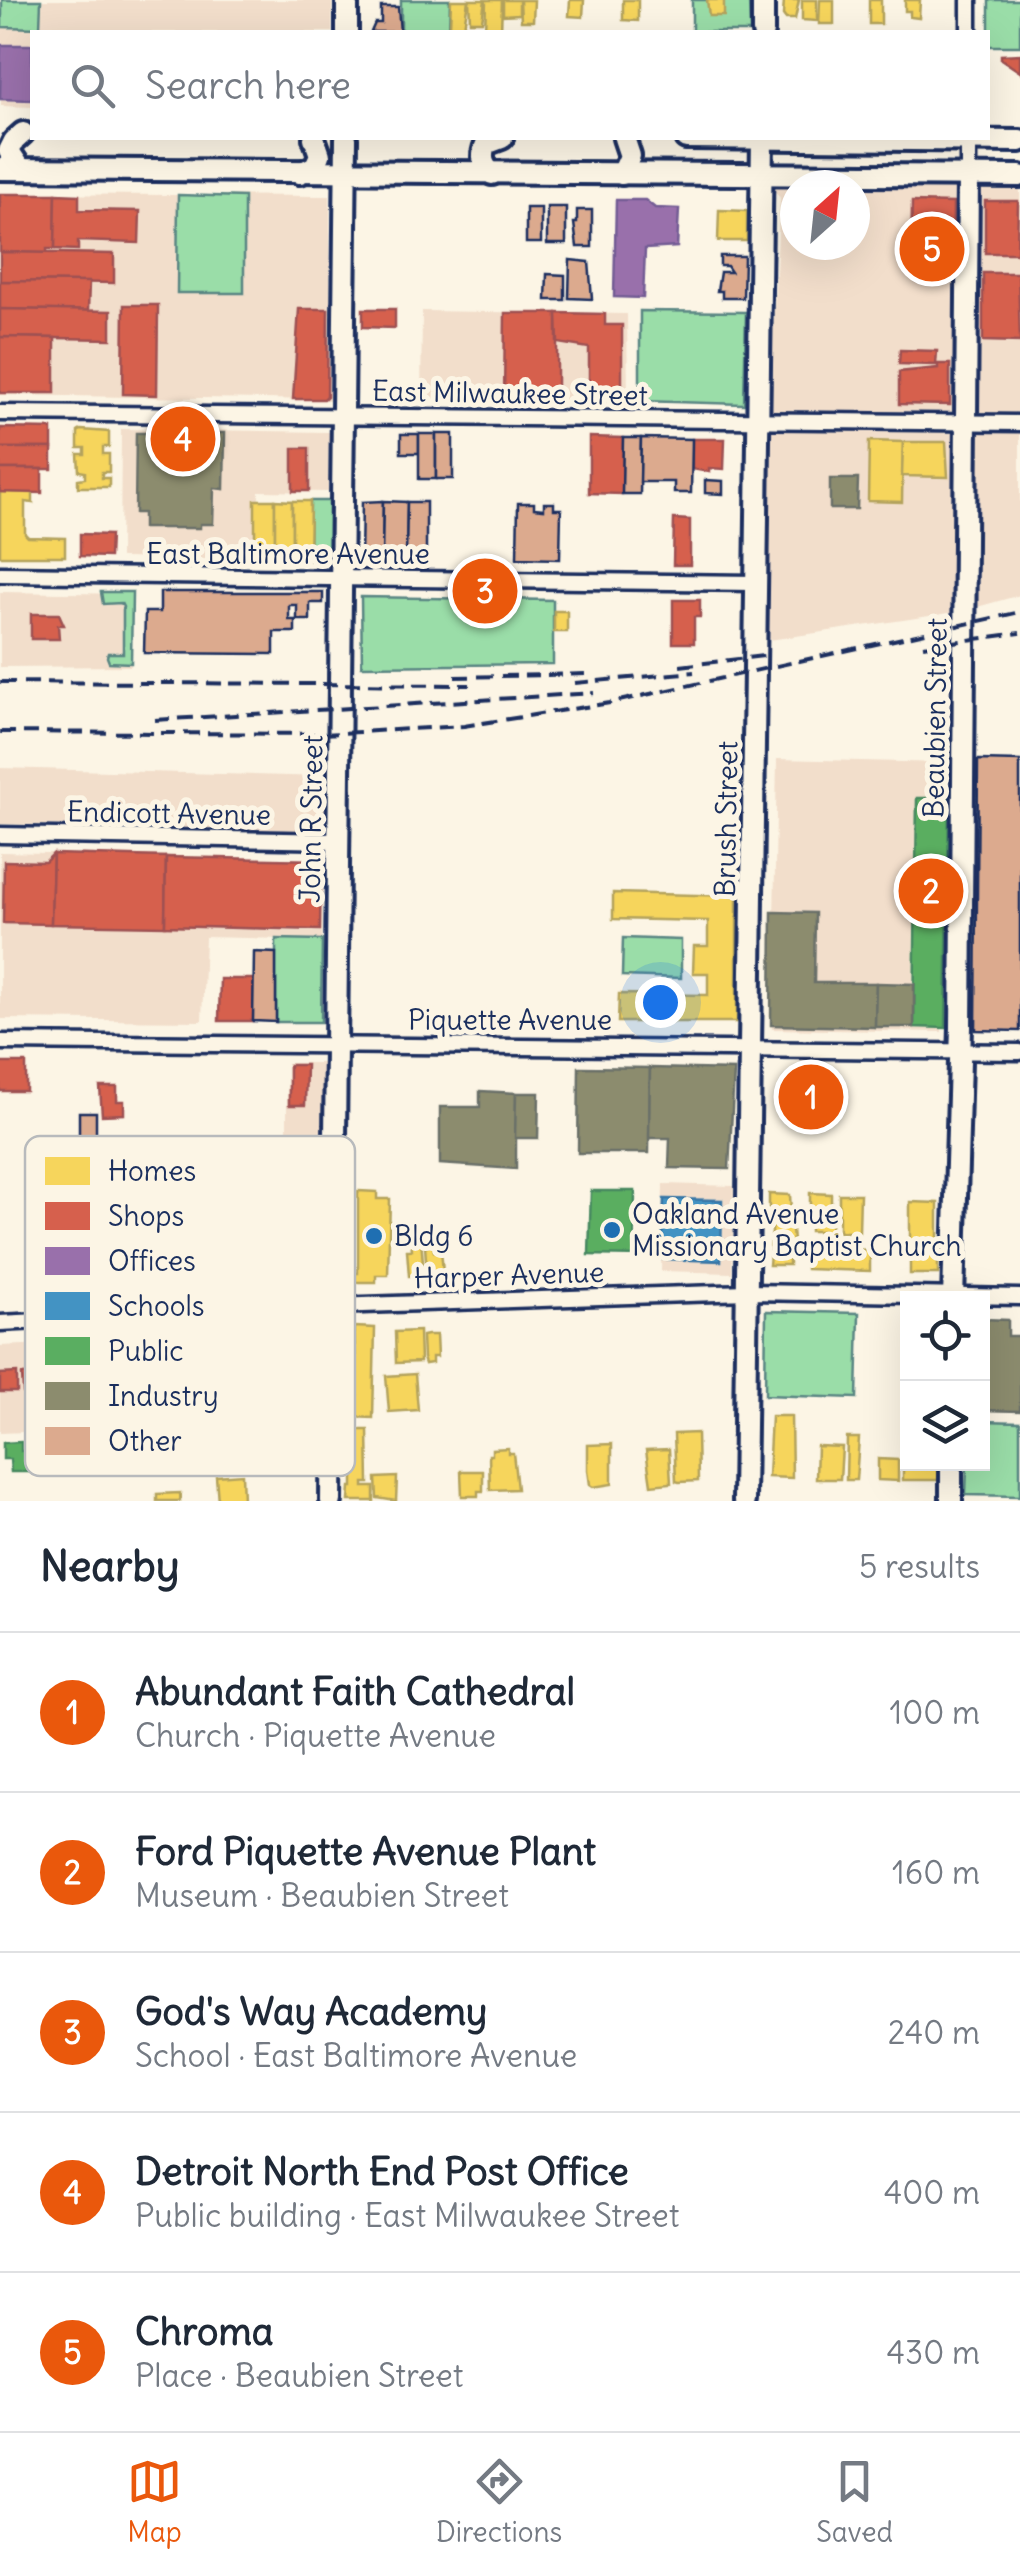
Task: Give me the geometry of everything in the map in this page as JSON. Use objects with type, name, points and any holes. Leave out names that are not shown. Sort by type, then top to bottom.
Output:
[{"type":"street","points":[[347,0],[347,30]]},
{"type":"street","points":[[763,0],[763,30]]},
{"type":"street","points":[[969,30],[970,0]]},
{"type":"street","points":[[0,131],[28,134]]},
{"type":"street","points":[[28,134],[14,140],[10,169],[1020,176]]},
{"type":"street","points":[[300,173],[316,166],[320,155],[315,140]]},
{"type":"street","name":"John R Street","points":[[335,1136],[346,140]]},
{"type":"street","points":[[492,174],[482,153],[486,144],[497,140]]},
{"type":"street","points":[[622,174],[630,156],[625,140]]},
{"type":"street","name":"Brush Street","points":[[744,1501],[762,140]]},
{"type":"street","name":"Beaubien Street","points":[[954,1291],[968,140]]},
{"type":"street","points":[[990,140],[1020,141]]},
{"type":"street","name":"East Milwaukee Street","points":[[0,413],[1020,424]]},
{"type":"street","name":"East Baltimore Avenue","points":[[0,574],[756,583]]},
{"type":"street","name":"Endicott Avenue","points":[[0,835],[338,841]]},
{"type":"street","name":"Piquette Avenue","points":[[0,1042],[1020,1052]]},
{"type":"street","name":"Harper Avenue","points":[[355,1305],[747,1292],[900,1296]]},
{"type":"street","name":"Harper Avenue","points":[[990,1297],[1020,1297]]},
{"type":"street","name":"Harper Avenue","points":[[0,1322],[25,1321]]},
{"type":"street","points":[[951,1471],[951,1501]]},
{"type":"street","name":"John R Street","points":[[331,1476],[331,1501]]},
{"type":"shaded area","points":[[2,0],[332,0],[332,30],[30,30],[30,107],[1,106]]},
{"type":"shaded area","points":[[761,174],[780,175],[780,198]]},
{"type":"shaded area","points":[[870,177],[1020,181],[1020,595],[963,611],[756,642],[780,198],[780,260],[870,260]]},
{"type":"shaded area","points":[[0,194],[330,196],[330,400],[0,395]]},
{"type":"shaded area","points":[[422,311],[627,314],[628,402],[421,399]]},
{"type":"shaded area","points":[[121,429],[329,432],[328,492],[259,491],[258,560],[120,558]]},
{"type":"shaded area","points":[[0,592],[132,594],[131,666],[0,667]]},
{"type":"shaded area","points":[[777,759],[946,763],[942,1032],[772,1029]]},
{"type":"shaded area","points":[[0,768],[326,777],[324,833],[0,824]]},
{"type":"shaded area","points":[[0,852],[323,859],[322,940],[205,937],[202,1021],[0,1019]]},
{"type":"shaded area","points":[[287,1063],[323,1063],[322,1136],[287,1136]]},
{"type":"shaded area","points":[[663,1184],[734,1186],[732,1273],[661,1271]]},
{"type":"shaded area","points":[[25,1345],[25,1432],[0,1433],[0,1346]]},
{"type":"green space","points":[[2,0],[41,0],[40,28],[2,27]]},
{"type":"green space","points":[[401,0],[450,0],[449,30],[401,30]]},
{"type":"green space","points":[[692,0],[749,0],[750,30],[692,30]]},
{"type":"green space","points":[[989,0],[1020,0],[1020,46],[990,46]]},
{"type":"green space","points":[[178,195],[244,197],[244,293],[177,293]]},
{"type":"green space","points":[[640,311],[746,312],[744,404],[640,401]]},
{"type":"green space","points":[[310,501],[329,501],[329,560],[309,560]]},
{"type":"green space","points":[[101,592],[132,592],[131,663],[109,662],[108,653],[123,653],[123,607],[121,603],[103,604]]},
{"type":"green space","points":[[361,597],[553,600],[553,664],[362,666]]},
{"type":"green space","points":[[623,938],[681,940],[681,978],[622,976]]},
{"type":"green space","points":[[276,939],[322,940],[321,1022],[276,1022]]},
{"type":"green space","points":[[766,1311],[859,1313],[857,1398],[765,1395]]},
{"type":"green space","points":[[990,1421],[1020,1422],[1020,1496],[966,1495],[967,1471],[990,1471]]},
{"type":"building: Homes","points":[[451,0],[468,0],[464,27],[450,26]]},
{"type":"building: Homes","points":[[469,0],[485,0],[482,21],[470,21]]},
{"type":"building: Homes","points":[[486,0],[502,0],[501,30],[485,30]]},
{"type":"building: Homes","points":[[503,0],[519,0],[519,14],[503,15]]},
{"type":"building: Homes","points":[[520,0],[534,0],[533,21],[521,21]]},
{"type":"building: Homes","points":[[570,0],[584,0],[583,17],[569,16]]},
{"type":"building: Homes","points":[[623,0],[638,0],[638,21],[623,20]]},
{"type":"building: Homes","points":[[707,0],[724,0],[724,16],[709,16]]},
{"type":"building: Homes","points":[[784,0],[799,0],[795,19],[783,15]]},
{"type":"building: Homes","points":[[802,0],[817,0],[817,21],[802,20]]},
{"type":"building: Homes","points":[[820,0],[834,0],[834,24],[819,24]]},
{"type":"building: Homes","points":[[869,0],[881,0],[881,24],[869,24]]},
{"type":"building: Homes","points":[[905,0],[920,0],[919,18],[910,17],[910,11],[905,11]]},
{"type":"building: Homes","points":[[719,210],[747,211],[747,241],[718,241]]},
{"type":"building: Homes","points":[[81,430],[109,432],[109,447],[103,447],[103,454],[109,454],[109,472],[102,472],[102,478],[109,478],[109,487],[78,487],[78,479],[85,478],[85,472],[79,471],[78,454],[85,454],[85,448],[78,448]]},
{"type":"building: Homes","points":[[869,441],[903,442],[902,502],[868,501]]},
{"type":"building: Homes","points":[[903,442],[946,442],[948,477],[902,476]]},
{"type":"building: Homes","points":[[0,492],[33,493],[33,503],[25,502],[25,534],[65,538],[65,556],[0,556]]},
{"type":"building: Homes","points":[[255,500],[275,500],[275,559],[255,559]]},
{"type":"building: Homes","points":[[275,500],[292,501],[292,559],[275,559]]},
{"type":"building: Homes","points":[[292,501],[310,501],[309,560],[292,559]]},
{"type":"building: Homes","points":[[554,611],[567,611],[567,632],[554,632]]},
{"type":"building: Homes","points":[[613,893],[737,896],[737,1022],[618,1022],[619,994],[708,995],[708,973],[693,973],[694,946],[708,946],[708,921],[613,919]]},
{"type":"building: Homes","name":"Bldg 6","points":[[358,1191],[377,1192],[377,1199],[390,1199],[388,1275],[376,1275],[376,1282],[355,1282]]},
{"type":"building: Homes","points":[[810,1193],[831,1194],[831,1231],[810,1231]]},
{"type":"building: Homes","points":[[769,1194],[790,1195],[793,1244],[789,1244],[789,1265],[769,1265],[773,1220],[769,1220]]},
{"type":"building: Homes","points":[[839,1194],[860,1194],[859,1232],[839,1232]]},
{"type":"building: Homes","points":[[910,1202],[938,1203],[938,1241],[928,1240],[927,1248],[910,1248]]},
{"type":"building: Homes","points":[[411,1239],[421,1239],[424,1275],[409,1276],[407,1250],[412,1250]]},
{"type":"building: Homes","points":[[433,1245],[434,1251],[441,1250],[443,1272],[427,1273],[425,1246]]},
{"type":"building: Homes","points":[[806,1248],[870,1250],[870,1271],[806,1269]]},
{"type":"building: Homes","points":[[910,1251],[938,1251],[938,1274],[910,1274]]},
{"type":"building: Homes","points":[[355,1327],[375,1328],[373,1418],[355,1417]]},
{"type":"building: Homes","points":[[419,1331],[420,1362],[396,1363],[395,1332]]},
{"type":"building: Homes","points":[[436,1335],[437,1357],[425,1364],[422,1336]]},
{"type":"building: Homes","points":[[415,1374],[418,1410],[389,1412],[386,1376]]},
{"type":"building: Homes","points":[[771,1416],[791,1416],[792,1478],[768,1477]]},
{"type":"building: Homes","points":[[355,1430],[368,1430],[369,1483],[364,1483],[364,1487],[374,1487],[374,1501],[349,1501]]},
{"type":"building: Homes","points":[[697,1433],[698,1481],[676,1481],[674,1434]]},
{"type":"building: Homes","points":[[847,1438],[859,1438],[856,1480],[846,1480]]},
{"type":"building: Homes","points":[[612,1444],[612,1484],[593,1487],[588,1445]]},
{"type":"building: Homes","points":[[817,1446],[842,1447],[840,1479],[816,1479]]},
{"type":"building: Homes","points":[[508,1448],[508,1453],[513,1453],[517,1489],[490,1490],[489,1455],[492,1449]]},
{"type":"building: Homes","points":[[669,1449],[671,1483],[651,1485],[646,1450]]},
{"type":"building: Homes","points":[[878,1459],[898,1460],[898,1481],[878,1480]]},
{"type":"building: Homes","points":[[461,1471],[483,1471],[483,1491],[478,1491],[478,1496],[462,1496]]},
{"type":"building: Homes","points":[[903,1471],[939,1471],[938,1480],[903,1480]]},
{"type":"building: Homes","points":[[216,1476],[242,1476],[243,1501],[218,1501]]},
{"type":"building: Homes","points":[[397,1477],[396,1501],[377,1498],[376,1478]]},
{"type":"building: Homes","points":[[180,1493],[180,1501],[157,1501],[157,1494]]},
{"type":"building: Shops","points":[[1020,54],[1020,72],[1001,59],[1001,55]]},
{"type":"building: Shops","points":[[0,194],[56,194],[55,249],[47,249],[47,253],[0,252]]},
{"type":"building: Shops","points":[[56,194],[79,195],[79,210],[140,211],[139,243],[78,241],[78,250],[55,249]]},
{"type":"building: Shops","points":[[985,201],[1018,201],[1017,253],[985,253]]},
{"type":"building: Shops","points":[[912,202],[953,203],[952,266],[911,265]]},
{"type":"building: Shops","points":[[0,252],[114,254],[114,283],[0,281]]},
{"type":"building: Shops","points":[[983,273],[1018,273],[1020,342],[983,341]]},
{"type":"building: Shops","points":[[0,281],[89,282],[88,311],[0,309]]},
{"type":"building: Shops","points":[[124,305],[158,305],[157,395],[123,394]]},
{"type":"building: Shops","points":[[0,309],[111,311],[111,339],[0,337]]},
{"type":"building: Shops","points":[[299,309],[328,309],[324,399],[293,399]]},
{"type":"building: Shops","points":[[363,309],[395,309],[395,328],[363,327]]},
{"type":"building: Shops","points":[[505,313],[557,313],[557,400],[504,400]]},
{"type":"building: Shops","points":[[557,313],[605,314],[605,325],[622,325],[622,402],[589,401],[589,348],[558,343]]},
{"type":"building: Shops","points":[[0,337],[55,338],[55,393],[0,393]]},
{"type":"building: Shops","points":[[900,350],[937,351],[936,365],[899,364]]},
{"type":"building: Shops","points":[[938,364],[950,364],[950,405],[899,404],[899,372],[938,368]]},
{"type":"building: Shops","points":[[0,428],[52,429],[52,448],[0,448]]},
{"type":"building: Shops","points":[[589,437],[623,438],[622,494],[589,493]]},
{"type":"building: Shops","points":[[692,439],[725,439],[724,469],[692,469]]},
{"type":"building: Shops","points":[[0,448],[52,448],[52,469],[0,469]]},
{"type":"building: Shops","points":[[293,448],[309,448],[309,491],[293,491]]},
{"type":"building: Shops","points":[[0,469],[42,469],[42,493],[0,492]]},
{"type":"building: Shops","points":[[674,519],[690,520],[690,565],[673,565]]},
{"type":"building: Shops","points":[[80,534],[110,535],[109,557],[80,556]]},
{"type":"building: Shops","points":[[673,600],[700,600],[700,617],[694,617],[694,643],[673,643]]},
{"type":"building: Shops","points":[[31,614],[59,614],[64,625],[58,625],[59,639],[31,639]]},
{"type":"building: Shops","points":[[53,854],[51,924],[3,923],[4,861],[45,862]]},
{"type":"building: Shops","points":[[53,854],[166,857],[165,926],[51,924]]},
{"type":"building: Shops","points":[[166,857],[321,860],[320,930],[165,926]]},
{"type":"building: Shops","points":[[220,979],[254,979],[253,1021],[219,1021]]},
{"type":"building: Shops","points":[[0,1063],[26,1063],[26,1091],[0,1091]]},
{"type":"building: Shops","points":[[289,1065],[306,1065],[305,1105],[289,1105]]},
{"type":"building: Shops","points":[[100,1087],[117,1087],[117,1101],[124,1101],[124,1114],[102,1115]]},
{"type":"building: Shops","points":[[17,1373],[17,1392],[0,1392],[0,1374]]},
{"type":"building: Shops","points":[[22,1375],[25,1375],[25,1423]]},
{"type":"building: Offices","points":[[1,45],[30,45],[30,100],[0,99]]},
{"type":"building: Offices","points":[[616,200],[645,200],[655,208],[679,209],[677,247],[645,249],[643,298],[614,297]]},
{"type":"building: Schools","points":[[664,1199],[722,1200],[721,1261],[662,1259]]},
{"type":"building: Public","points":[[917,798],[949,798],[946,1028],[914,1027]]},
{"type":"building: Public","points":[[802,1072],[819,1072],[819,1123],[802,1123]]},
{"type":"building: Public","name":"Oakland Avenue Missionary Baptist Church","points":[[591,1191],[635,1191],[634,1243],[663,1246],[663,1253],[589,1255]]},
{"type":"building: Public","points":[[21,1442],[25,1472],[11,1472],[10,1459],[3,1459],[3,1443]]},
{"type":"building: Industry","points":[[136,433],[225,433],[224,489],[214,488],[213,524],[200,524],[200,528],[143,528],[143,513],[135,513]]},
{"type":"building: Industry","points":[[830,479],[858,479],[857,509],[830,509]]},
{"type":"building: Industry","points":[[772,912],[815,913],[814,983],[876,983],[875,1027],[771,1025]]},
{"type":"building: Industry","points":[[876,983],[914,984],[914,1027],[875,1027]]},
{"type":"building: Industry","points":[[579,1067],[650,1068],[649,1153],[578,1153]]},
{"type":"building: Industry","points":[[650,1068],[734,1070],[729,1169],[669,1168],[670,1138],[649,1138]]},
{"type":"building: Industry","points":[[480,1091],[516,1093],[516,1169],[440,1164],[440,1107],[480,1107]]},
{"type":"building: Industry","points":[[516,1093],[539,1093],[538,1138],[515,1138]]},
{"type":"building: Industry","points":[[990,1319],[1008,1320],[1008,1336],[1020,1336],[1020,1411],[990,1410]]},
{"type":"building: Other","points":[[381,7],[398,7],[400,30],[372,30],[375,23],[381,23]]},
{"type":"building: Other","points":[[547,207],[566,207],[566,244],[547,244]]},
{"type":"building: Other","points":[[526,208],[541,208],[541,243],[526,243]]},
{"type":"building: Other","points":[[577,210],[592,210],[592,247],[577,247]]},
{"type":"building: Other","points":[[720,256],[744,256],[743,298],[722,298],[722,291],[717,291],[720,272],[731,272],[727,266],[720,266]]},
{"type":"building: Other","points":[[570,260],[589,262],[592,299],[569,298]]},
{"type":"building: Other","points":[[547,274],[565,275],[565,300],[546,300]]},
{"type":"building: Other","points":[[401,434],[419,434],[419,453],[401,453]]},
{"type":"building: Other","points":[[419,434],[436,434],[436,479],[419,479]]},
{"type":"building: Other","points":[[436,434],[453,434],[453,479],[436,479]]},
{"type":"building: Other","points":[[623,438],[641,438],[640,494],[622,494]]},
{"type":"building: Other","points":[[641,438],[692,439],[691,493],[674,493],[674,482],[640,482]]},
{"type":"building: Other","points":[[705,480],[723,481],[723,494],[705,493]]},
{"type":"building: Other","points":[[383,501],[382,560],[361,560],[362,502]]},
{"type":"building: Other","points":[[383,501],[407,502],[406,561],[382,560]]},
{"type":"building: Other","points":[[407,502],[426,502],[426,561],[406,561]]},
{"type":"building: Other","points":[[518,503],[534,503],[534,508],[544,509],[544,503],[554,503],[554,509],[561,509],[560,559],[517,558]]},
{"type":"building: Other","points":[[160,592],[323,592],[323,603],[310,603],[310,620],[297,620],[297,605],[289,605],[289,620],[295,620],[295,632],[274,632],[274,654],[144,653],[145,612],[160,612]]},
{"type":"building: Other","points":[[978,760],[1020,761],[1020,1031],[976,1030]]},
{"type":"building: Other","points":[[254,952],[276,953],[276,1022],[253,1021]]},
{"type":"building: Other","points":[[79,1112],[96,1112],[96,1136],[79,1136]]},
{"type":"railway","points":[[0,732],[323,734],[464,726],[610,703],[1020,612]]},
{"type":"railway","points":[[923,646],[1020,633]]},
{"type":"railway","points":[[680,666],[764,656]]},
{"type":"railway","points":[[575,683],[694,672]]},
{"type":"railway","points":[[455,677],[590,674]]},
{"type":"railway","points":[[0,682],[470,685]]},
{"type":"railway","points":[[155,720],[594,693]]},
{"type":"place","name":"Chroma","points":[[932,249]]},
{"type":"place","name":"Detroit North End Post Office","points":[[183,439]]},
{"type":"place","name":"God's Way Academy","points":[[485,591]]},
{"type":"place","name":"Ford Piquette Avenue Plant","points":[[931,891]]},
{"type":"place","name":"Abundant Faith Cathedral","points":[[811,1097]]},
{"type":"place","name":"Oakland Avenue Missionary Baptist Church","points":[[612,1230]]},
{"type":"place","name":"Bldg 6","points":[[374,1236]]}]
